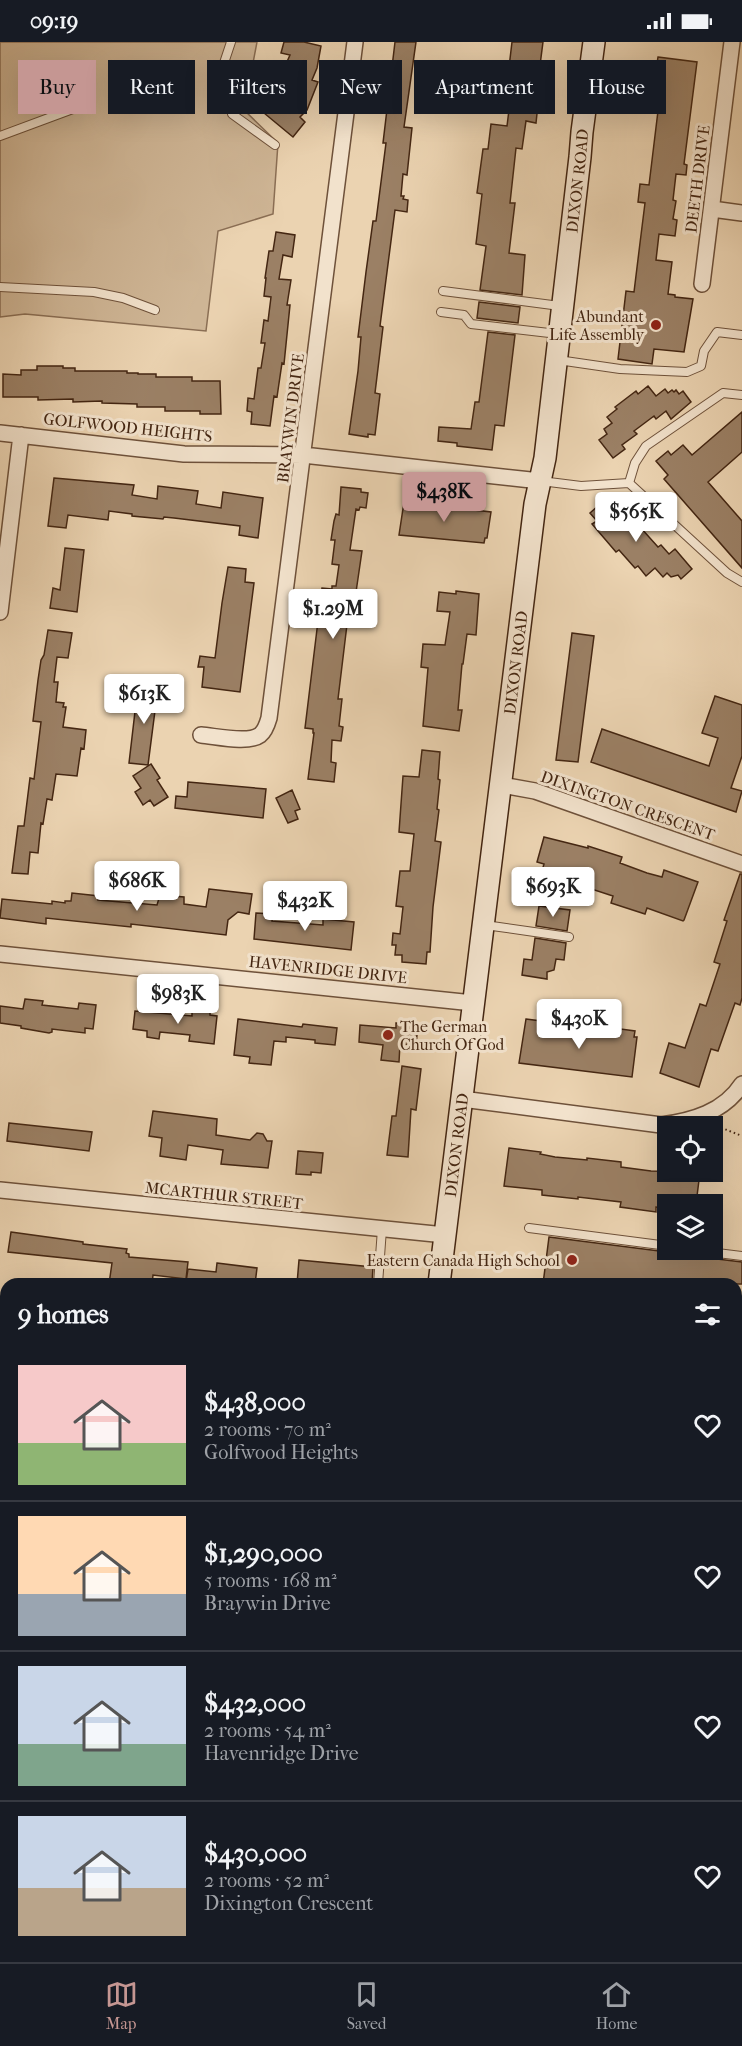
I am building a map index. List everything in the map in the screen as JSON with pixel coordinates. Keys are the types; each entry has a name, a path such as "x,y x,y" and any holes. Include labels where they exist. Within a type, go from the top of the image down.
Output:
{"main road":[{"name":"DIXON ROAD","path":"440,1278 483,925 540,481 545,458 594,42"}],"street":[{"name":"BRAYWIN DRIVE","path":"201,735 245,740 255,738 261,735 266,728 269,718 355,42"},
{"name":"DEETH DRIVE","path":"702,284 732,42"},
{"path":"712,209 742,213"},
{"name":"GOLFWOOD HEIGHTS","path":"0,433 184,454 303,455 540,481"},
{"path":"0,612 21,435"},
{"name":"DIXINGTON CRESCENT","path":"501,785 535,791 742,864"},
{"name":"HAVENRIDGE DRIVE","path":"0,954 473,1003"},
{"path":"702,1116 723,1104 742,1084"},
{"path":"462,1099 657,1124"},
{"name":"MCARTHUR STREET","path":"0,1190 445,1235"}],"lane":[{"path":"231,42 224,63 232,114 275,145"},
{"path":"0,136 59,114"},
{"path":"0,287 94,292 123,298 155,310"},
{"path":"443,291 563,307"},
{"path":"441,312 464,315 471,324 560,334"},
{"path":"556,360 620,369 687,372 701,366 704,351 717,333 742,335"},
{"path":"629,483 635,463 646,446 723,393 742,395"},
{"path":"540,481 581,486 629,483 727,573 742,582"},
{"path":"483,925 569,937"},
{"path":"529,1228 657,1245"},
{"path":"378,1278 382,1229"},
{"path":"723,1254 742,1256"}],"path":[{"path":"723,1128 742,1136"}],"shaded area":[{"path":"0,42 257,42 254,60 207,60 207,114 248,114 278,143 273,214 218,231 206,331 25,314 0,317"}],"building":[{"path":"284,42 304,42 321,46 312,80 318,82 307,110 307,60 288,60 290,55 281,53"},
{"path":"395,42 416,42 404,127 412,128 407,175 403,174 401,196 408,200 407,212 395,210 380,326 383,327 375,393 380,394 375,435 368,434 368,437 349,434 358,371 361,337 358,337 366,272 373,221 376,221 386,143 383,143 386,114 402,114 402,60 393,60"},
{"path":"512,42 543,42 541,60 510,60"},
{"path":"658,57 697,62 684,164 687,165 686,175 676,174 673,200 676,201 673,219 677,220 675,236 659,234 656,260 672,262 668,294 693,299 684,352 654,349 652,364 618,359 626,291 634,292 645,203 638,202 640,184 649,185 658,114 666,114 666,60 658,60"},
{"path":"265,114 303,114 300,117 305,122 293,137"},
{"path":"508,114 537,114 536,123 526,121 522,149 516,148 510,203 515,203 509,253 525,255 522,295 480,290 486,246 476,244 482,194 477,193 483,149 488,149 491,124 507,126"},
{"path":"276,232 295,235 292,257 283,255 279,279 291,280 287,305 290,305 284,364 282,363 277,397 274,396 270,426 251,424 252,412 247,411 248,398 254,399 258,368 261,368 265,343 261,343 264,320 268,321 271,297 264,296 265,278 269,251 273,251"},
{"path":"479,302 520,307 518,323 477,318"},
{"path":"488,332 515,335 504,426 495,425 492,450 457,446 457,443 438,441 439,427 471,429 475,402 479,402"},
{"path":"37,366 63,366 63,368 75,368 75,371 127,371 127,373 156,374 156,377 192,377 192,381 220,381 221,414 200,414 200,411 165,411 165,407 137,407 137,404 102,403 102,401 73,402 73,399 38,400 38,397 3,397 3,374 21,375 21,370 37,370"},
{"path":"648,386 656,396 665,389 668,393 676,390 679,394 683,391 691,402 671,419 666,411 656,419 654,416 634,431 637,434 622,445 625,449 613,458 599,440 607,434 604,429 612,423 607,417 617,409 615,407 636,391 638,394"},
{"path":"742,412 742,452 708,482 742,521 742,568 664,479 668,475 656,461 668,451 671,455 683,445 692,455"},
{"path":"54,478 134,485 132,495 157,499 158,486 198,491 196,504 221,508 223,492 263,498 258,538 239,535 240,526 164,517 163,519 132,516 132,514 109,511 108,520 68,515 66,528 48,526"},
{"path":"341,487 361,489 361,492 368,493 366,508 356,509 350,550 362,551 356,592 352,592 349,608 338,699 342,699 339,726 343,727 341,741 332,740 331,762 336,763 334,782 308,779 314,733 313,729 305,728 322,588 332,589 332,586 336,586 339,565 332,564 335,540 331,540 336,514 339,515"},
{"path":"607,498 639,530 641,528 658,547 661,545 669,554 675,549 692,569 681,579 678,575 671,577 667,573 663,577 655,568 646,576 638,566 635,568 619,550 616,552 592,524 597,521 590,513"},
{"path":"404,502 491,512 487,538 484,543 399,535"},
{"path":"65,548 84,550 77,612 50,608 53,588 60,590"},
{"path":"228,567 246,569 245,582 254,583 240,692 202,687 204,667 198,667 200,656 215,658"},
{"path":"456,591 479,594 476,635 467,634 462,664 458,710 462,710 459,731 423,726 428,668 421,667 423,644 445,645 450,612 437,611 439,592 456,594"},
{"path":"48,630 72,633 68,658 57,657 54,682 58,682 56,702 64,703 63,707 66,707 63,727 86,730 84,749 81,748 77,776 56,774 52,800 47,799 43,824 41,823 38,853 30,852 28,874 12,873 18,826 24,826 30,778 34,779 41,722 33,721 41,660"},
{"path":"572,633 594,636 578,762 556,760"},
{"path":"138,686 160,690 159,702 156,703 148,765 129,763"},
{"path":"715,696 742,705 742,756 731,788 742,791 736,812 591,762 602,729 709,766 718,738 702,733"},
{"path":"422,750 440,752 437,809 439,810 435,841 441,842 430,952 427,952 426,964 402,962 402,955 395,955 396,945 392,945 393,933 400,934 403,907 396,906 400,871 410,871 414,834 399,832 403,776 419,777"},
{"path":"151,764 160,778 157,780 168,797 154,806 150,800 143,805 135,792 141,788 133,776"},
{"path":"188,782 266,789 263,818 175,808 176,796 187,797"},
{"path":"292,790 300,809 295,811 298,819 288,823 276,798"},
{"path":"544,837 588,848 588,846 622,857 620,863 647,873 662,877 664,870 698,882 684,920 647,908 645,914 611,903 613,896 576,884 576,881 542,871 544,864 537,862"},
{"path":"740,874 742,874 742,998 740,1005 735,1003 718,1051 711,1049 699,1087 660,1073 669,1043 685,1048 700,1004 706,1006 720,964 714,962 727,921 724,920"},
{"path":"209,889 252,894 249,914 238,912 228,920 226,935 131,924 131,927 46,918 46,924 0,918 2,899 52,904 52,901 65,903 65,901 71,901 72,893 99,896 98,900 157,905 160,895 184,897 184,904 206,907"},
{"path":"539,906 570,910 567,931 536,926"},
{"path":"256,913 273,914 272,921 323,925 323,919 354,922 351,950 254,939"},
{"path":"535,938 566,943 564,960 556,959 554,970 547,972 547,979 522,975 524,959 532,960"},
{"path":"25,999 43,1001 42,1005 78,1009 79,1003 96,1005 93,1029 85,1028 85,1033 52,1029 49,1033 0,1023 0,1006 23,1009"},
{"path":"192,1009 210,1011 210,1015 217,1016 214,1044 189,1041 190,1035 160,1032 159,1039 147,1037 147,1031 133,1029 135,1011 192,1016"},
{"path":"238,1019 302,1027 303,1024 337,1028 335,1045 286,1037 286,1042 274,1041 271,1065 249,1063 250,1057 234,1055"},
{"path":"526,1019 541,1021 540,1027 620,1035 621,1029 635,1031 634,1037 637,1037 632,1077 519,1063"},
{"name":"The German Church Of God","path":"396,1023 418,1025 416,1045 400,1044 399,1062 381,1060 383,1045 359,1042 360,1025 396,1028"},
{"path":"402,1066 421,1069 416,1110 411,1109 408,1157 387,1155 392,1116 396,1116"},
{"path":"153,1111 217,1119 216,1135 250,1140 257,1133 263,1134 267,1141 272,1141 268,1168 221,1164 223,1150 188,1145 186,1160 160,1156 162,1138 149,1136"},
{"path":"9,1123 92,1132 89,1151 7,1141"},
{"path":"509,1148 541,1152 540,1154 555,1157 621,1162 621,1167 657,1171 657,1182 699,1182 697,1194 657,1194 656,1212 620,1207 621,1202 542,1195 542,1190 504,1186"},
{"path":"298,1151 323,1153 321,1173 296,1174"},
{"path":"11,1232 127,1249 126,1253 129,1257 188,1262 186,1278 153,1275 153,1278 110,1278 112,1263 8,1252"},
{"path":"549,1237 657,1251 657,1260 723,1260 742,1262 742,1278 544,1278"},
{"path":"299,1260 373,1267 372,1278 298,1278"},
{"path":"217,1263 257,1268 256,1278 187,1278 188,1269 216,1272"}],"place":[{"name":"Abundant Life Assembly","path":"656,325"},
{"name":"The German Church Of God","path":"388,1035"},
{"name":"Eastern Canada High School","path":"572,1260"}]}
